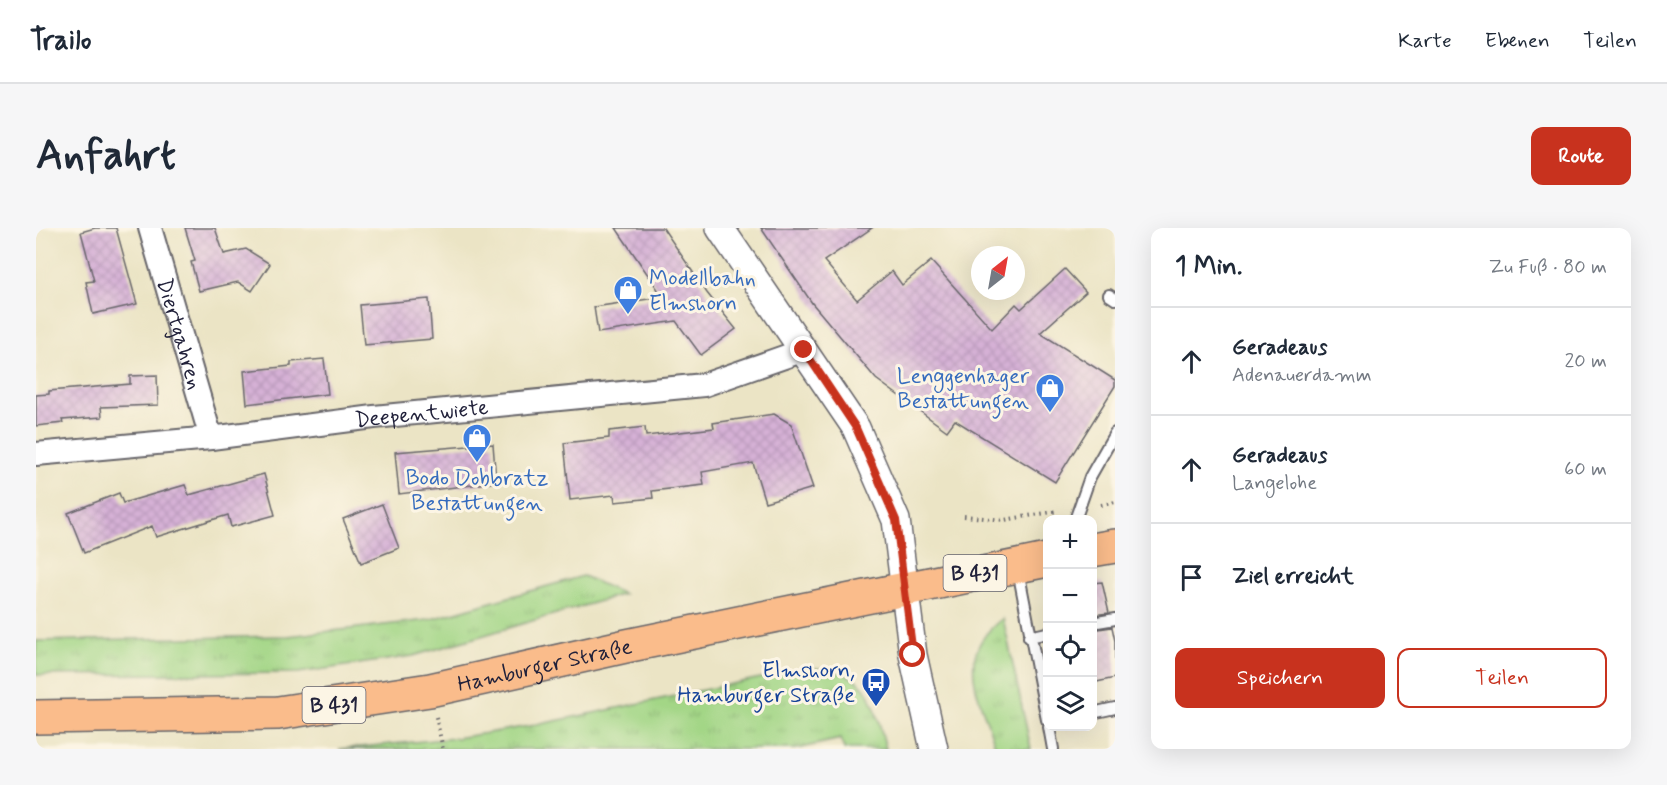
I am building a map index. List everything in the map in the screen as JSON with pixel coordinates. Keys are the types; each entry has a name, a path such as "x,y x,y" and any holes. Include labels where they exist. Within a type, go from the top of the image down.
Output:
{"main road":[{"path":"1097,549 1115,546"},
{"name":"Hamburger Straße","path":"36,717 278,713 430,690 660,639 1032,563"}],"street":[{"name":"Diertgahren","path":"150,228 211,438"},
{"path":"720,228 856,428 896,520 903,590 913,655 934,749"},
{"name":"Deepentwiete","path":"36,454 211,438 374,417 704,385 804,350"}],"lane":[{"path":"1076,514 1090,477 1115,433"},
{"path":"1032,563 1029,637 1043,702"},
{"path":"1097,622 1115,619"},
{"path":"1029,637 1043,634"},
{"path":"1097,712 1115,708"},
{"path":"1050,731 1053,749"}],"path":[{"path":"964,516 1004,520 1076,514 1115,502"}],"green space":[{"path":"583,576 624,594 413,656 298,673 36,675 36,641 288,636 428,620"},
{"path":"1003,618 1031,749 996,749 974,679 974,664 978,648 987,633"},
{"path":"808,668 845,674 865,689 877,714 886,749 844,749 841,739 796,749 339,749 456,738 536,725"}],"building":[{"path":"95,228 116,228 137,304 93,314 86,282 94,281 81,232"},
{"path":"185,228 215,228 224,254 246,249 270,264 252,291 238,282 199,291 191,262 195,261"},
{"path":"616,228 663,228 707,293 736,329 701,355 676,321 598,333 594,307 663,297"},
{"path":"761,228 872,228 824,261 857,300 892,271 902,285 931,261 992,329 1016,304 1021,309 1065,269 1086,292 1040,333 1115,380 1115,386 1055,482 955,420 947,431 876,379 812,303"},
{"path":"429,299 432,339 364,345 360,305"},
{"path":"324,359 328,394 247,404 244,371 291,366 291,362"},
{"path":"157,375 158,405 101,407 102,417 62,420 63,423 36,426 36,395 49,394 49,391 130,384 130,376"},
{"path":"774,414 791,424 813,488 765,502 753,463 702,472 704,485 652,491 653,498 615,502 614,495 570,500 564,443 609,438 609,431 645,427 646,436 714,428 713,423"},
{"path":"493,444 496,482 399,494 395,452"},
{"path":"264,474 275,515 231,527 228,515 156,537 152,526 84,553 68,513 119,493 123,503 185,485 189,495"},
{"path":"382,504 399,548 361,563 343,519"},
{"path":"1097,582 1102,582 1109,613 1097,614"},
{"path":"1112,627 1115,641 1115,678 1097,682 1097,677 1097,629"}],"place":[{"name":"Modellbahn Elmshorn","path":"628,316"},
{"name":"Lenggenhager Bestattungen","path":"1050,414"},
{"name":"Bodo Dobbratz Bestattungen","path":"477,464"},
{"name":"Elmshorn, Hamburger Straße","path":"876,708"}],"route":[{"path":"804,350 856,428 896,520 903,590 913,655"}]}
